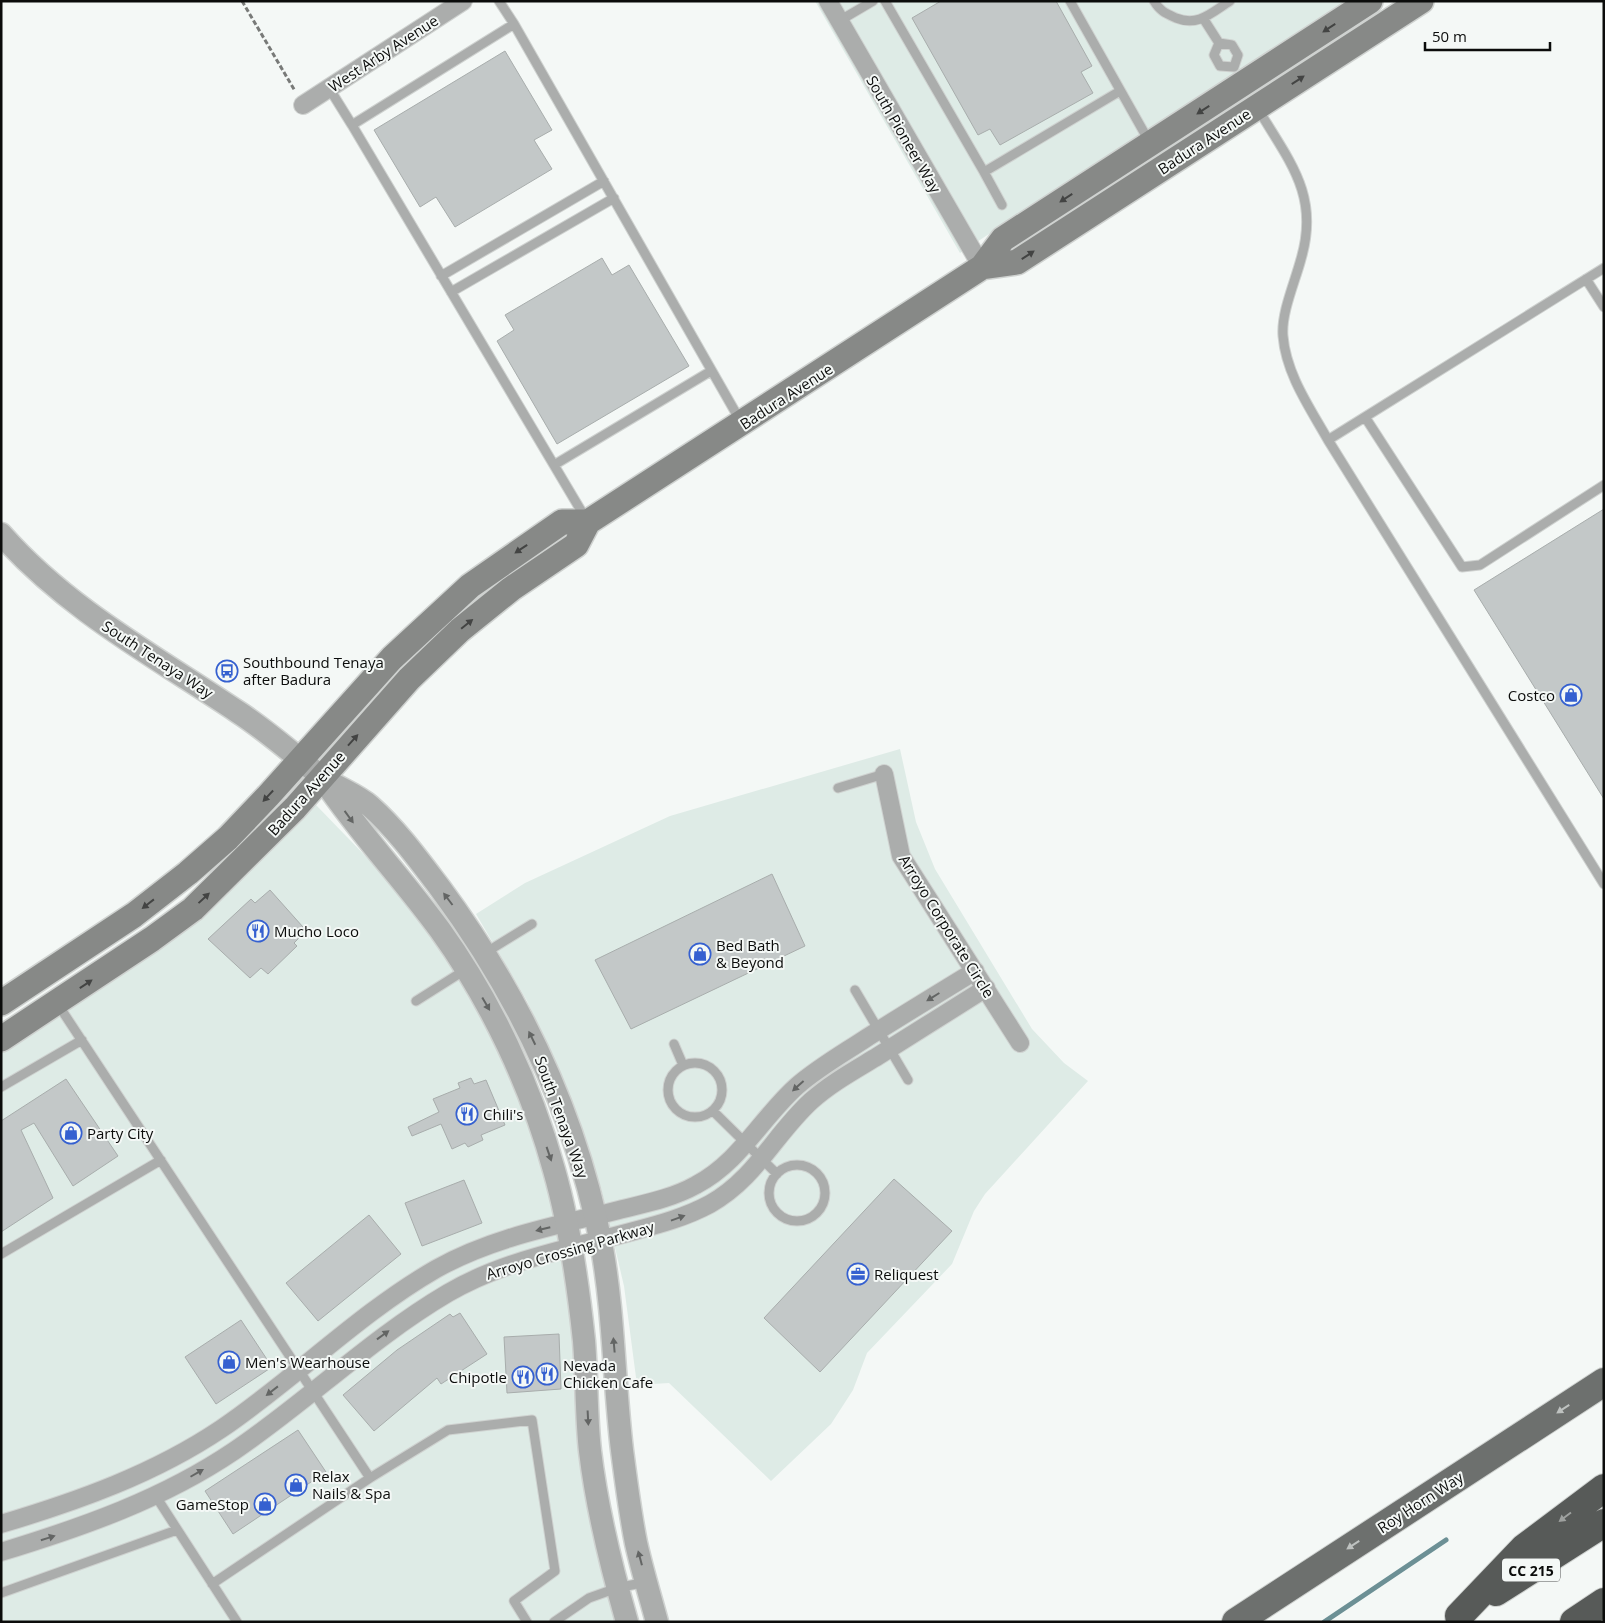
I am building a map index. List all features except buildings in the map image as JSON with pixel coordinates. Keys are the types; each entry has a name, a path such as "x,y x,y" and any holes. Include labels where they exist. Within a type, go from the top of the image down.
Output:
{"highway":[{"path":"1455,1619 1524,1548 1604,1488"},
{"name":"CC 215","path":"1455,1619 1604,1523"},
{"path":"1574,1622 1604,1602"}],"main road":[{"name":"Badura Avenue","path":"1,1039 57,1003 193,909 243,862 295,808 410,679 460,630 511,589 576,545 588,522 982,267 1003,239 1151,144 1239,75 1370,1"},
{"name":"Badura Avenue","path":"982,267 1017,262 1421,1"},
{"path":"1239,75 1257,107"},
{"name":"Badura Avenue","path":"1,1003 134,915 188,873 228,838 392,658 470,586 562,522 588,522"},
{"name":"Roy Horn Way","path":"1236,1622 1604,1382"}],"street":[{"name":"West Arby Avenue","path":"303,105 463,1"},
{"name":"South Pioneer Way","path":"828,1 982,267"},
{"name":"South Tenaya Way","path":"1,534 46,578 83,609 133,645 242,714 321,777 367,804 407,844 462,918 510,994 550,1075 582,1161 600,1240 614,1340 622,1447 636,1543 657,1622"},
{"name":"Arroyo Corporate Circle","path":"884,774 901,856 1020,1043"},
{"name":"South Tenaya Way","path":"321,777 351,821 441,931 487,1006 525,1086 554,1169 572,1248 584,1343 590,1451 606,1550 627,1622"},
{"name":"Arroyo Crossing Parkway","path":"1,1524 103,1491 162,1463 219,1430 373,1310 436,1269 471,1252 507,1238 684,1192 714,1175 746,1144 795,1087 830,1061 974,971"},
{"name":"Arroyo Crossing Parkway","path":"1,1552 113,1515 155,1496 233,1452 388,1331 449,1292 515,1263 692,1213 727,1193 762,1160 810,1102 841,1078 986,988"}],"lane":[{"path":"499,1 614,198 742,424"},
{"path":"839,21 873,1"},
{"path":"885,1 1002,205"},
{"path":"1070,1 1151,144"},
{"path":"1154,1 1161,12 1188,23 1203,18 1230,1"},
{"path":"1203,18 1219,43 1232,45 1238,55 1239,75 1220,66 1214,55 1219,43"},
{"path":"352,125 514,24"},
{"path":"329,88 588,522"},
{"path":"984,172 1120,91"},
{"path":"1257,107 1301,180 1309,220 1302,257 1290,294 1282,335 1289,367 1328,440 1604,884"},
{"path":"441,276 604,181"},
{"path":"451,292 614,198"},
{"path":"1328,440 1604,268"},
{"path":"1586,279 1604,307"},
{"path":"554,465 711,371"},
{"path":"1365,416 1462,567 1480,565 1604,485"},
{"path":"838,788 884,774"},
{"path":"485,954 532,924"},
{"path":"416,1001 465,970"},
{"path":"855,990 908,1080"},
{"path":"57,1003 370,1478"},
{"path":"1,1087 82,1040"},
{"path":"674,1044 683,1065"},
{"path":"700,1063 716,1072 720,1079 722,1096 713,1111 705,1116 686,1116 672,1105 667,1087 670,1078 683,1065 700,1063"},
{"path":"713,1111 777,1174"},
{"path":"1,1254 161,1160"},
{"path":"798,1165 814,1171 824,1185 824,1202 820,1210 805,1221 786,1220 778,1214 769,1197 769,1187 777,1174 789,1166 798,1165"},
{"path":"212,1584 370,1478 448,1430 532,1420 555,1571 514,1601 527,1622"},
{"path":"155,1496 237,1622"},
{"path":"1,1593 177,1530"},
{"path":"554,1622 590,1598 617,1588 646,1582"}],"path":[{"path":"242,1 303,105"}],"shaded area":[{"path":"815,1 1134,2 1345,1 960,253"},
{"path":"900,749 916,822 935,869 1032,1029 1064,1063 1088,1081 985,1194 974,1211 952,1264 867,1353 853,1390 831,1424 771,1481 669,1383 637,1385 624,1286 601,1188 569,1093 527,1001 476,914 525,883 670,816"},
{"path":"316,805 378,869 432,937 478,1011 516,1089 545,1172 564,1257 574,1343 580,1452 597,1552 616,1622 1,1622 1,1052 89,995 303,810"}],"waterway":[{"path":"1324,1622 1446,1540"}],"place":[{"name":"Southbound Tenaya after Badura","path":"227,671"},
{"name":"Costco","path":"1571,695"},
{"name":"Mucho Loco","path":"258,931"},
{"name":"Bed Bath & Beyond","path":"700,954"},
{"name":"Chili's","path":"467,1114"},
{"name":"Party City","path":"71,1133"},
{"name":"Reliquest","path":"858,1274"},
{"name":"Men's Wearhouse","path":"229,1362"},
{"name":"Nevada Chicken Cafe","path":"547,1374"},
{"name":"Chipotle","path":"523,1377"},
{"name":"Relax Nails & Spa","path":"296,1485"},
{"name":"GameStop","path":"265,1504"}]}
